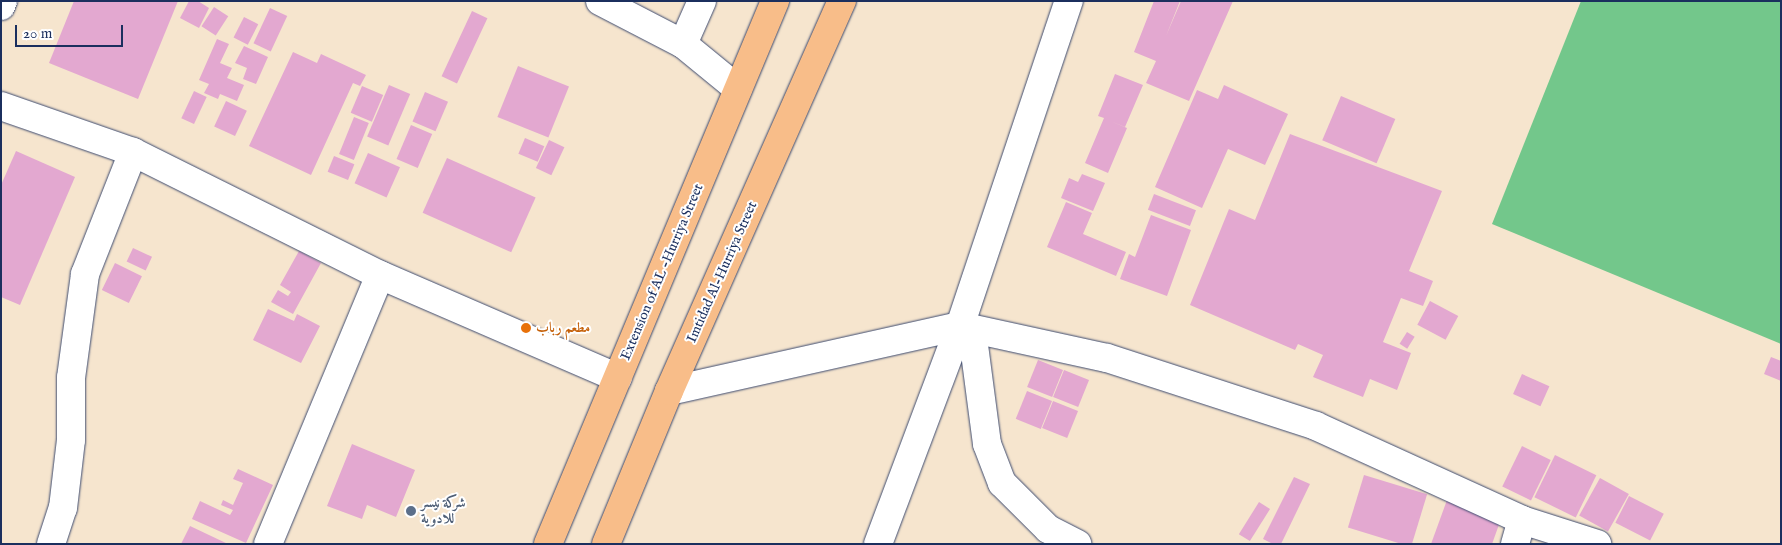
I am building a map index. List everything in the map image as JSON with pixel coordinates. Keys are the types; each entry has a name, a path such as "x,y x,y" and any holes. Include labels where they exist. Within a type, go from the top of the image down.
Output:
{"main road":[{"name":"Extension of AL -Hurriya Street","path":"548,544 775,1"},
{"name":"Imtidad Al-Hurriya Street","path":"606,544 669,391 842,1"}],"street":[{"path":"1,6 3,1"},
{"path":"600,1 683,44 738,89"},
{"path":"683,44 702,1"},
{"path":"878,544 966,328 1069,1"},
{"path":"1,106 133,152 380,275 618,378"},
{"path":"51,544 63,508 71,440 71,378 85,274 133,152"},
{"path":"268,544 380,275"},
{"path":"966,328 987,444 1002,483 1048,529 1077,544"},
{"path":"669,391 966,328 1107,358 1316,426 1518,532 1596,544"}],"green space":[{"path":"1581,1 1781,1 1781,344 1492,224"}],"building":[{"path":"74,1 178,1 138,99 49,63"},
{"path":"189,1 198,1 209,8 199,28 180,18"},
{"path":"1154,1 1180,1 1166,36 1181,1 1233,1 1189,101 1146,83 1156,61 1134,52"},
{"path":"214,7 228,16 216,36 201,26"},
{"path":"270,8 287,16 271,51 254,43"},
{"path":"472,11 487,18 457,83 442,76"},
{"path":"244,17 258,24 248,45 234,37"},
{"path":"217,39 229,44 220,63 232,68 227,78 244,85 237,101 220,94 218,99 204,93 209,84 199,80"},
{"path":"244,46 268,57 256,84 243,79 247,68 235,63"},
{"path":"293,52 317,63 321,54 366,75 360,86 353,83 311,175 249,146"},
{"path":"518,66 569,87 548,138 497,117"},
{"path":"1115,74 1143,85 1125,127 1110,121 1127,128 1108,173 1085,163 1104,118 1098,116"},
{"path":"389,85 410,94 388,146 367,137"},
{"path":"1224,85 1288,114 1265,165 1228,149 1202,208 1155,187 1197,90 1218,99"},
{"path":"362,86 383,95 372,122 351,113"},
{"path":"194,91 207,97 194,124 181,118"},
{"path":"425,92 448,102 436,131 412,121"},
{"path":"1341,96 1395,119 1377,163 1322,140"},
{"path":"226,101 247,111 235,136 214,126"},
{"path":"354,117 369,123 354,160 339,154"},
{"path":"411,125 432,134 418,168 397,159"},
{"path":"1290,134 1442,191 1409,271 1433,281 1423,306 1401,298 1383,342 1411,353 1397,390 1370,379 1363,397 1313,377 1323,355 1298,344 1295,350 1190,305 1229,209 1255,220"},
{"path":"525,138 544,146 538,162 518,154"},
{"path":"549,140 564,147 551,175 536,168"},
{"path":"16,151 75,177 20,305 1,297 1,185"},
{"path":"368,153 400,167 387,197 355,183"},
{"path":"334,156 354,164 348,180 328,172"},
{"path":"447,158 536,197 511,252 423,213"},
{"path":"1082,174 1105,183 1093,211 1061,198 1069,178 1078,182"},
{"path":"1154,194 1196,210 1190,226 1148,210"},
{"path":"1066,202 1092,213 1083,234 1126,252 1116,276 1047,247"},
{"path":"1151,215 1191,230 1167,296 1120,279 1129,254 1135,257"},
{"path":"133,248 152,257 146,270 127,262"},
{"path":"299,251 321,263 293,314 271,302 278,290 288,296 291,292 280,285"},
{"path":"115,263 142,276 129,303 102,290"},
{"path":"1430,301 1458,316 1446,340 1417,325"},
{"path":"268,309 294,321 297,314 320,326 301,363 253,340"},
{"path":"1407,332 1415,337 1407,349 1400,344"},
{"path":"1771,357 1781,361 1781,381 1764,374"},
{"path":"1038,360 1063,370 1052,397 1027,387"},
{"path":"1064,370 1089,380 1078,407 1053,397"},
{"path":"1522,374 1549,386 1540,406 1513,394"},
{"path":"1027,391 1052,401 1041,429 1016,419"},
{"path":"1053,401 1078,411 1067,438 1042,428"},
{"path":"352,444 415,470 396,517 367,505 362,519 327,506"},
{"path":"1522,446 1551,460 1531,500 1502,486"},
{"path":"1555,455 1596,475 1576,517 1534,497"},
{"path":"238,469 273,485 246,543 192,519 200,501 230,515 233,510 221,505 223,500 233,505 243,483 233,479"},
{"path":"1364,475 1427,494 1412,544 1402,544 1348,528"},
{"path":"1294,477 1310,484 1281,544 1273,544 1263,539"},
{"path":"1600,478 1629,494 1608,532 1579,516"},
{"path":"1629,496 1664,514 1650,540 1615,523"},
{"path":"1447,500 1501,519 1492,544 1431,544"},
{"path":"1259,502 1270,509 1250,541 1239,534"},
{"path":"190,526 228,544 181,544"}],"place":[{"name":"مطعم رباب","path":"526,328"},
{"name":"شركة نيسر للادوية","path":"411,511"}]}
